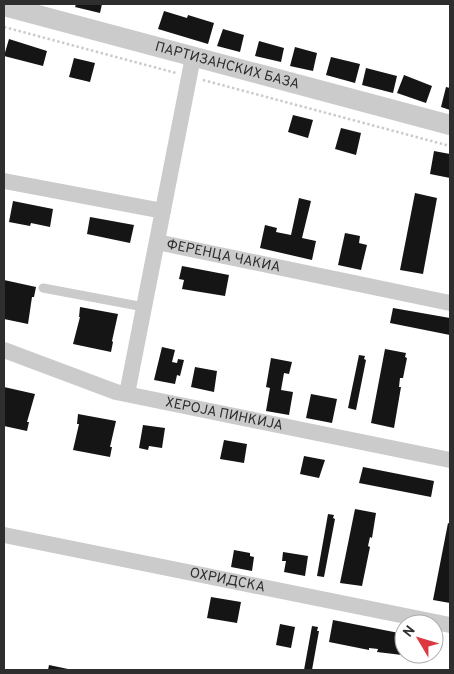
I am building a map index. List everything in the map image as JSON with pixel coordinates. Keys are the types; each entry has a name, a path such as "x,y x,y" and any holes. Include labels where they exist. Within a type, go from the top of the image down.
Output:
{"street":[{"name":"ПАРТИЗАНСКИХ БАЗА","path":"4,6 450,125"},
{"name":"ФЕРЕНЦА ЧАКИА","path":"193,57 157,242 450,303"},
{"path":"4,181 163,211"},
{"path":"127,394 157,242"},
{"name":"ХЕРОЈА ПИНКИЈА","path":"4,350 116,392 450,460"},
{"name":"ОХРИДСКА","path":"4,535 450,625"}],"lane":[{"path":"43,288 144,307"}],"path":[{"path":"4,28 450,146"}],"building":[{"path":"76,4 102,4 100,13 75,7"},
{"path":"164,11 187,18 188,15 214,23 208,44 158,29"},
{"path":"223,29 244,35 240,52 217,46"},
{"path":"9,39 47,51 43,66 4,56"},
{"path":"259,41 284,48 281,62 255,56"},
{"path":"295,47 317,53 313,71 290,66"},
{"path":"331,57 360,64 355,83 326,75"},
{"path":"74,58 95,63 90,82 69,77"},
{"path":"366,68 397,76 393,93 362,85"},
{"path":"404,75 432,86 426,103 397,93"},
{"path":"446,87 450,88 450,110 441,107"},
{"path":"293,115 313,120 308,138 288,132"},
{"path":"341,128 361,133 356,155 335,149"},
{"path":"434,151 450,154 450,178 430,174"},
{"path":"415,193 437,198 423,274 400,270"},
{"path":"299,198 311,201 302,238 316,241 312,260 260,248 265,225 277,228 276,232 291,235"},
{"path":"13,201 53,209 50,227 31,223 30,226 9,222"},
{"path":"90,217 134,225 130,243 87,234"},
{"path":"345,233 360,236 359,243 367,245 361,270 338,265"},
{"path":"182,266 229,275 225,296 182,289 184,280 179,279"},
{"path":"4,280 36,287 34,297 32,297 28,324 4,319"},
{"path":"80,307 118,314 111,352 73,344 80,317"},
{"path":"393,308 450,318 450,335 390,323"},
{"path":"162,347 175,350 172,362 177,363 178,359 184,360 180,376 177,375 175,384 154,380"},
{"path":"385,349 406,353 405,357 407,358 403,378 400,378 399,387 401,387 394,428 371,423"},
{"path":"359,355 365,356 364,359 366,360 356,410 348,408"},
{"path":"271,358 292,362 289,374 284,373 281,390 293,392 289,415 266,411 270,388 266,387"},
{"path":"195,367 217,371 214,392 191,387"},
{"path":"4,387 35,394 27,422 29,422 27,431 4,426"},
{"path":"311,394 337,399 332,423 306,418"},
{"path":"78,414 116,421 110,447 112,447 110,457 73,450 79,424 77,424"},
{"path":"143,425 165,428 162,448 149,446 148,450 139,448"},
{"path":"224,440 247,444 244,463 220,459"},
{"path":"304,456 325,460 319,478 300,474"},
{"path":"363,467 434,481 431,497 359,483"},
{"path":"355,509 376,513 372,538 370,537 368,546 370,547 362,586 340,583"},
{"path":"328,514 334,515 333,518 335,519 324,577 317,576"},
{"path":"448,523 450,524 450,603 433,600"},
{"path":"234,550 250,553 250,556 254,557 252,571 231,567"},
{"path":"283,552 308,556 305,576 284,572 286,561 282,561"},
{"path":"211,597 241,602 237,623 207,618"},
{"path":"333,620 394,632 394,654 377,652 378,649 369,648 369,650 329,642"},
{"path":"280,624 295,627 291,648 276,645"},
{"path":"312,626 318,627 317,631 319,631 312,670 304,670"},
{"path":"49,665 68,669 68,670 48,670"}]}
